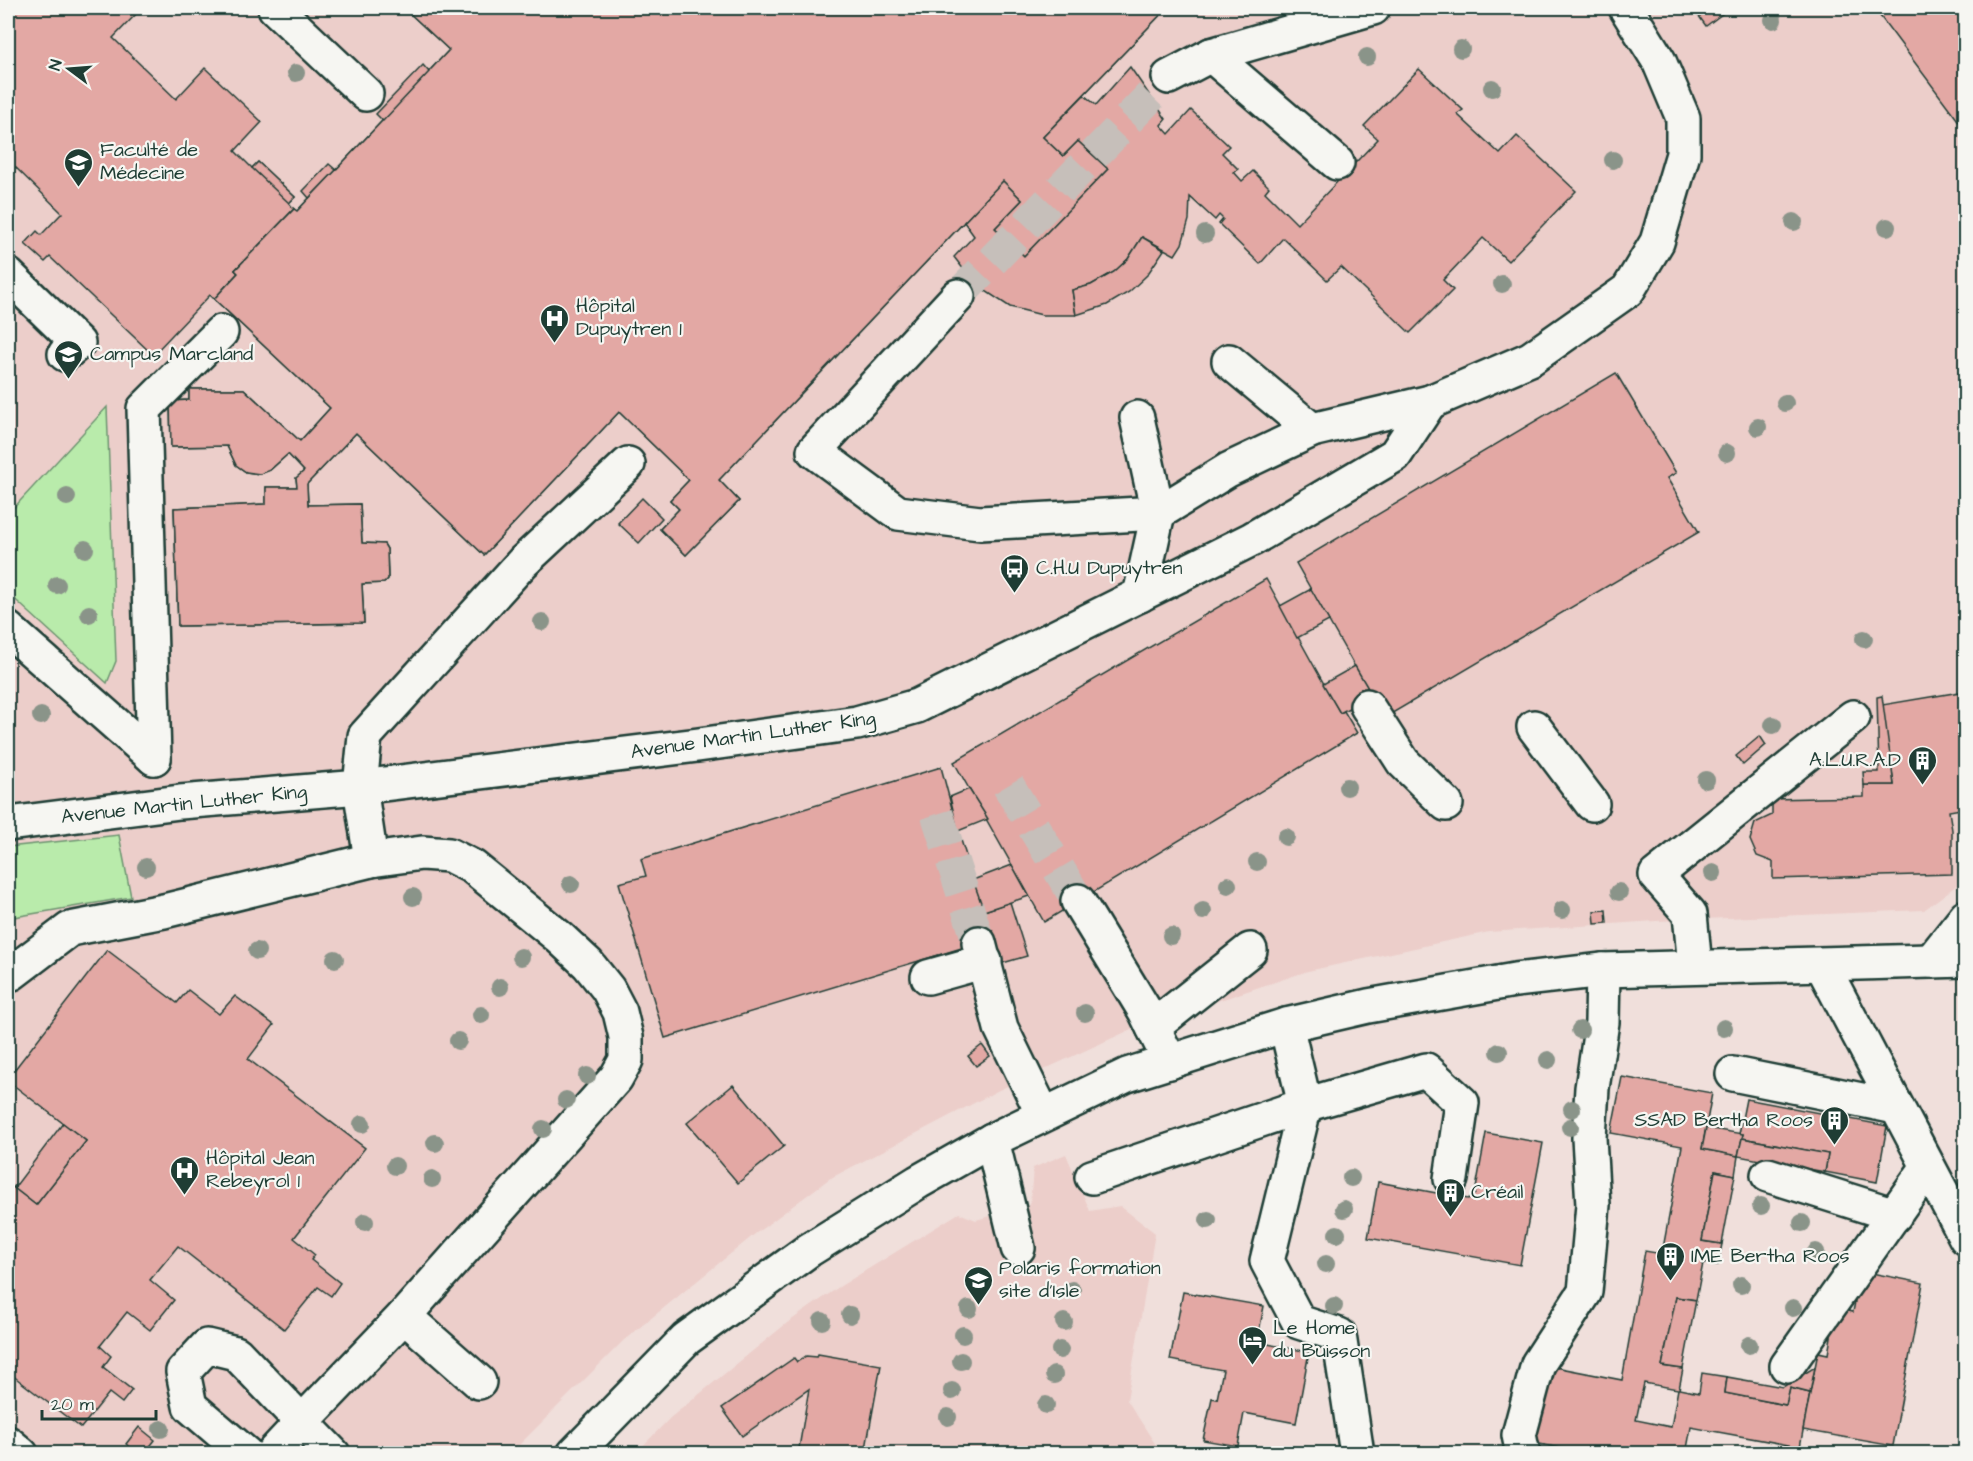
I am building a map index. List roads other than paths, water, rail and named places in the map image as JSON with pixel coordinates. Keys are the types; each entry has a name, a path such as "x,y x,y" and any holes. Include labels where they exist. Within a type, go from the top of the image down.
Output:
{"street":[{"path":"275,8 366,94"},
{"path":"1169,77 1211,55 1373,8"},
{"path":"958,296 814,451 898,513 980,523 1158,513 1228,470 1312,430 1430,402 1530,359 1628,290 1657,242 1683,154 1683,118 1659,61 1626,8"},
{"path":"1211,55 1336,163"},
{"path":"8,275 78,343 65,354"},
{"path":"8,629 154,758 144,409 221,332"},
{"path":"1229,361 1312,430"},
{"name":"Avenue Martin Luther King","path":"8,824 180,801 360,787 857,723 917,706 1252,539 1395,455 1430,402"},
{"path":"1137,417 1158,513 1140,595"},
{"path":"371,860 360,787 365,736 523,562 628,464"},
{"path":"1367,706 1403,762 1446,804"},
{"path":"1695,967 1690,914 1656,875 1853,717"},
{"path":"1534,727 1592,804"},
{"path":"8,973 12,973 70,928 164,911 371,860 422,853 449,855 473,867 559,937 588,964 613,997 620,1012 626,1037 626,1059 616,1078 404,1316 272,1454"},
{"path":"1078,902 1153,1027 1170,1062"},
{"path":"1931,961 1965,917"},
{"path":"1153,1027 1250,950"},
{"path":"928,977 982,952 1001,1028 1043,1114"},
{"path":"574,1454 686,1339 809,1250 918,1182 992,1140 1127,1075 1286,1025 1368,1006 1515,980 1603,970 1965,960"},
{"path":"1822,965 1965,1238"},
{"path":"1523,1454 1519,1435 1538,1364 1585,1292 1593,1205 1589,1138 1592,1088 1602,1022 1603,970"},
{"path":"1286,1025 1305,1105 1267,1261 1299,1322 1339,1335 1357,1454"},
{"path":"1092,1177 1305,1105 1426,1070 1462,1103 1451,1179"},
{"path":"1733,1074 1896,1107"},
{"path":"992,1140 1018,1248"},
{"path":"1787,1366 1928,1168"},
{"path":"1768,1175 1895,1215"},
{"path":"404,1316 480,1382"},
{"path":"246,1454 189,1406 183,1372 207,1346 236,1353 333,1454"},
{"path":"8,1443 21,1454"}],"tunnel":[{"path":"958,296 1169,77"},
{"path":"1008,785 1078,901"},
{"path":"937,814 979,943"}],"place":[{"name":"Faculté de Médecine","path":"79,188"},
{"name":"Hôpital Dupuytren 1","path":"555,344"},
{"name":"Campus Marcland","path":"69,380"},
{"name":"C.H.U Dupuytren","path":"1015,594"},
{"name":"A.L.U.R.A.D","path":"1922,786"},
{"name":"SSAD Bertha Roos","path":"1834,1146"},
{"name":"Hôpital Jean Rebeyrol 1","path":"185,1196"},
{"name":"Créail","path":"1450,1218"},
{"name":"IME Bertha Roos","path":"1670,1282"},
{"name":"Polaris formation site d'Isle","path":"978,1306"},
{"name":"Le Home du Buisson","path":"1252,1366"}]}
